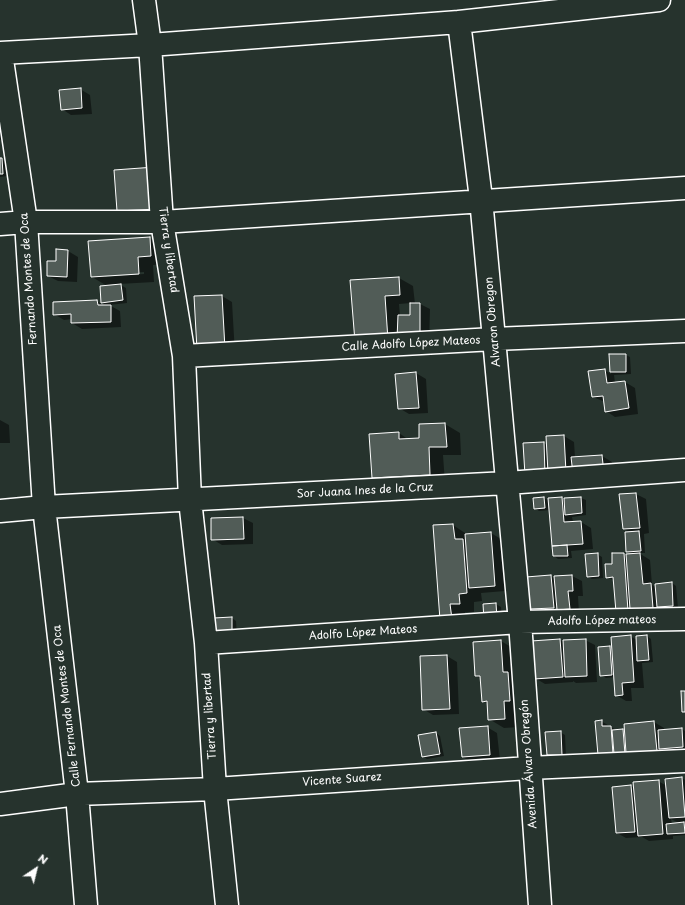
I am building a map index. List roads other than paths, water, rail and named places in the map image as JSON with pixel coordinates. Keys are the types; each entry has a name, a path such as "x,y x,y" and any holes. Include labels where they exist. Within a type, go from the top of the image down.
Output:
{"street":[{"name":"Tierra y libertad","path":"144,0 150,45 162,222 184,356 190,500 206,643 215,789 227,905"},
{"path":"1,53 150,45 459,22 646,1"},
{"name":"Alvaron Obregon","path":"459,22 481,199 520,622"},
{"name":"Fernando Montes de Oca","path":"1,53 26,222 44,507"},
{"path":"0,224 26,222 162,222 481,199 583,195 685,188"},
{"name":"Calle Adolfo López Mateos","path":"184,356 494,339 685,331"},
{"name":"Sor Juana Ines de la Cruz","path":"0,511 44,507 507,483 685,470"},
{"name":"Calle Fernando Montes de Oca","path":"44,507 77,794 86,905"},
{"name":"Adolfo López mateos","path":"520,622 685,619"},
{"name":"Adolfo López Mateos","path":"206,643 520,622"},
{"name":"Avenida Álvaro Obregón","path":"520,622 529,768 540,905"},
{"name":"Vicente Suarez","path":"0,804 77,794 215,789 529,768 685,761"}]}
